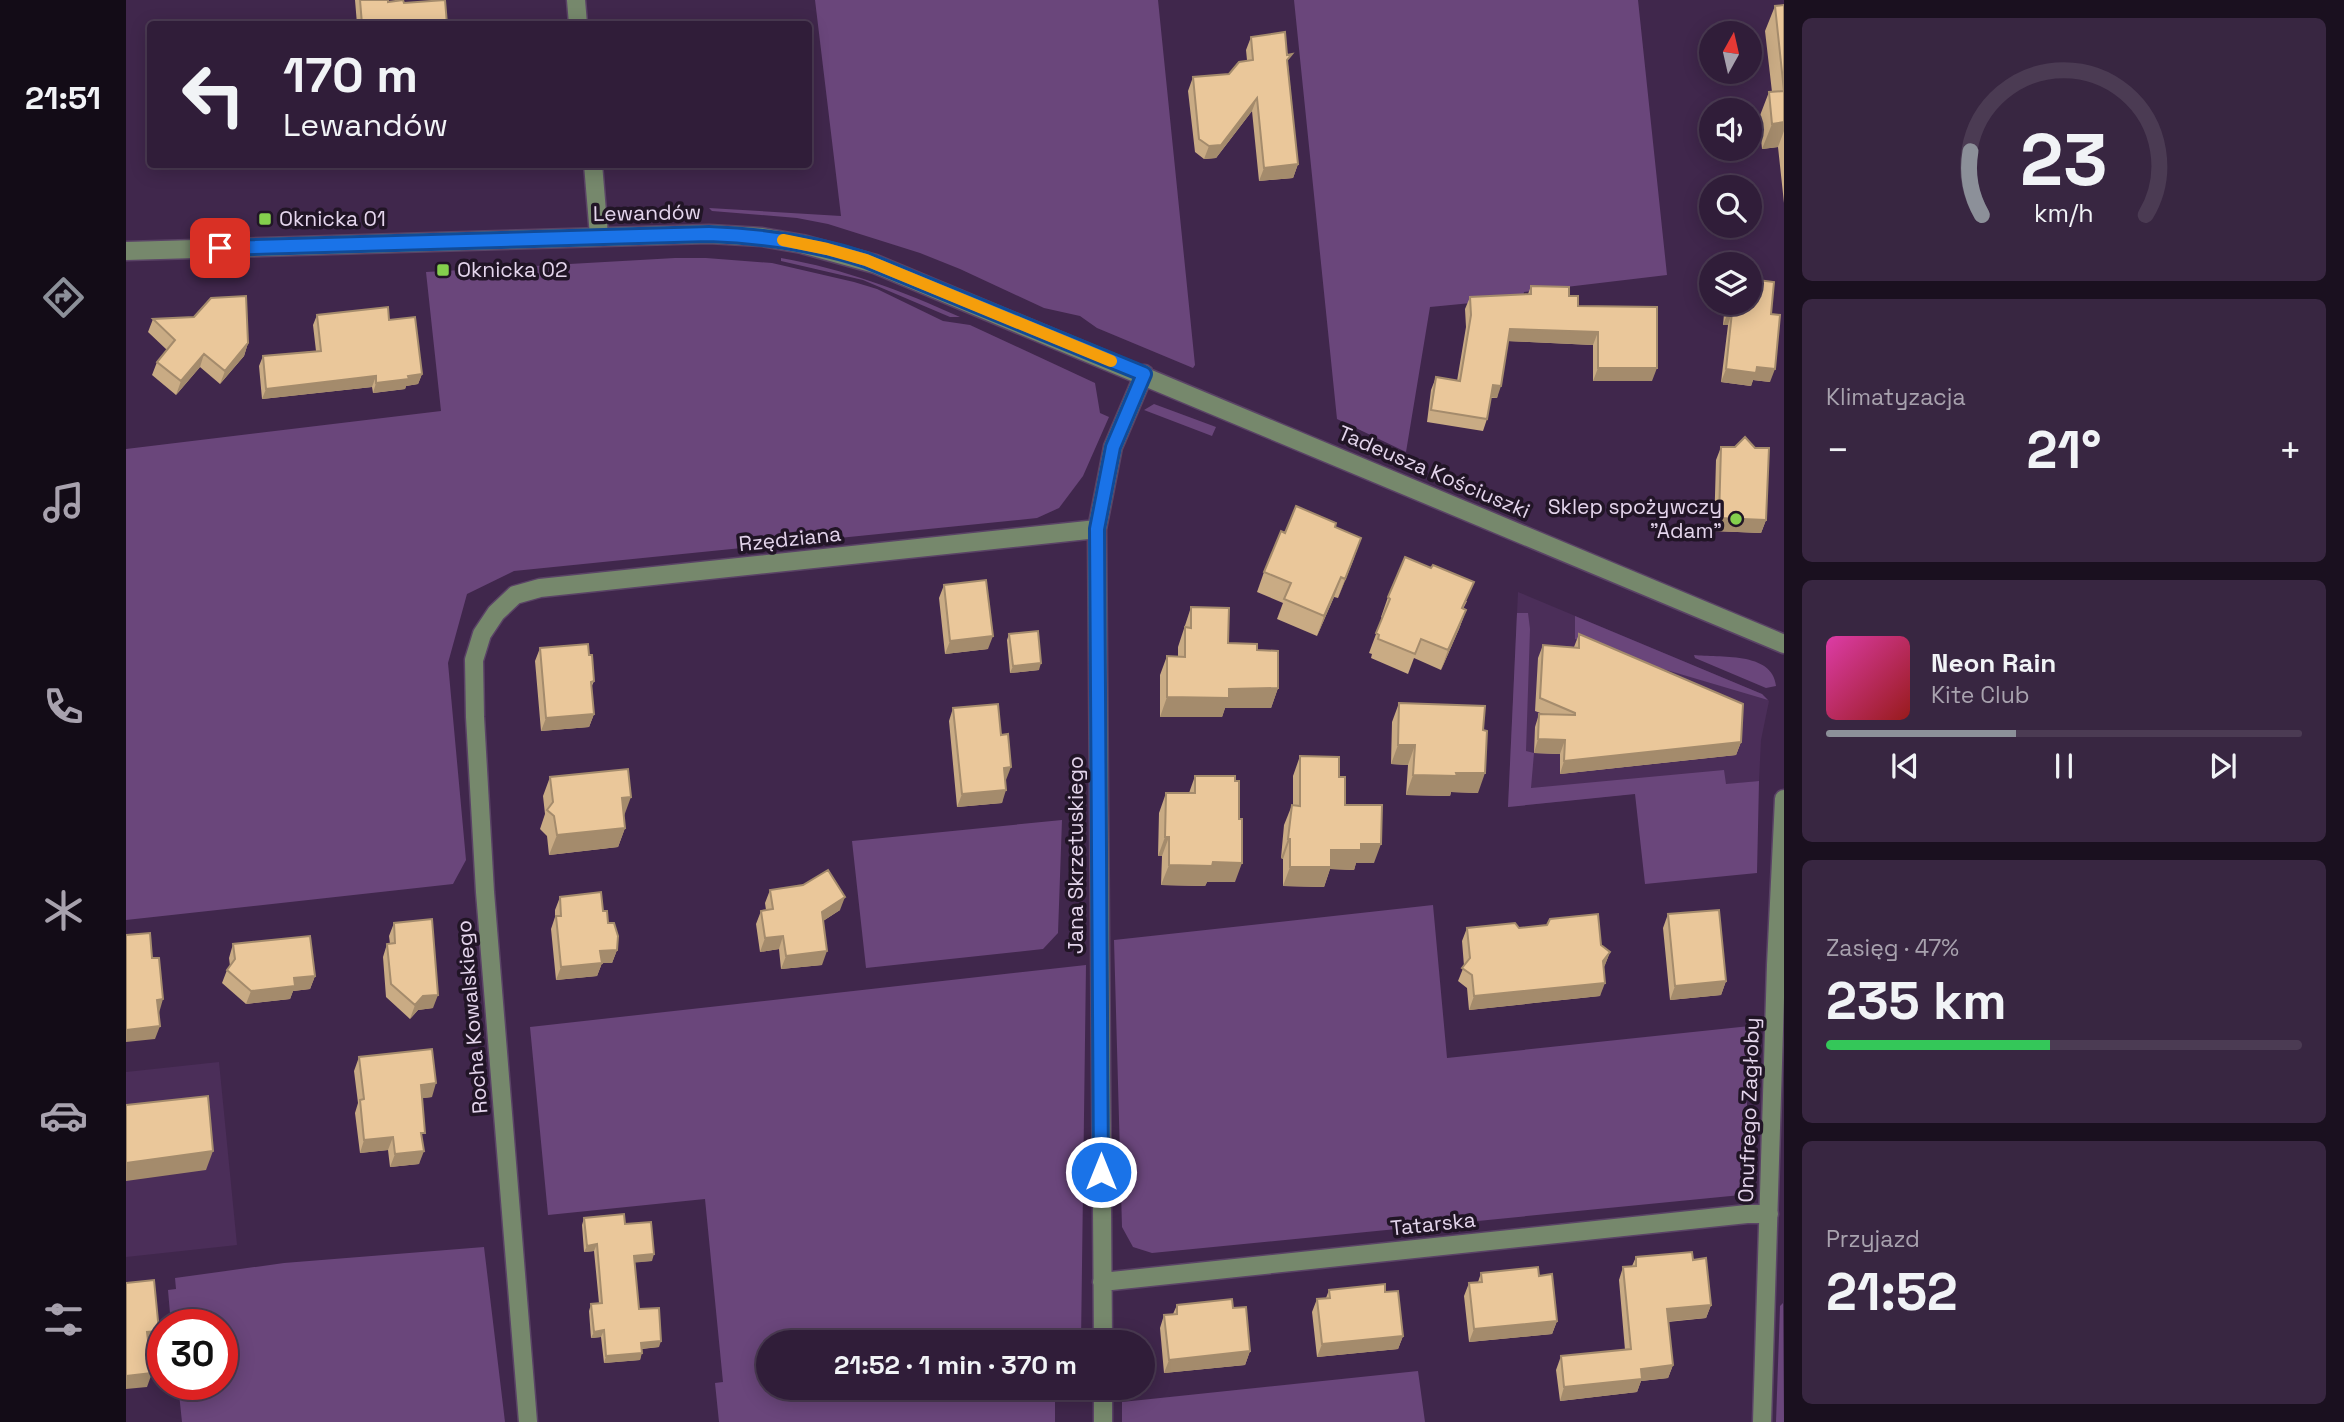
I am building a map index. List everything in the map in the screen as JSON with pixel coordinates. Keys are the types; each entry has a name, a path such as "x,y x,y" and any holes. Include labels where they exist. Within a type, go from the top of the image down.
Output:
{"street":[{"path":"576,0 578,21"},
{"path":"593,168 599,236"},
{"name":"Lewandów","path":"126,251 599,236 727,234 776,239 827,249 875,264 1144,374"},
{"name":"Jana Skrzetuskiego","path":"1103,1330 1097,529 1113,447 1144,374"},
{"name":"Tadeusza Kościuszki","path":"1144,374 1784,644"},
{"name":"Rzędziana","path":"496,612 515,595 540,588 1097,529"},
{"name":"Rocha Kowalskiego","path":"496,612 482,634 474,660 475,717 485,891 528,1422"},
{"name":"Onufrego Zagłoby","path":"1762,1422 1775,979 1784,799"},
{"name":"Tatarska","path":"1102,1282 1747,1214 1769,1214"},
{"path":"1103,1400 1104,1422"}],"shaded area":[{"path":"815,0 1158,0 1195,365 1193,368 1097,328 1080,316 1044,308 920,253 828,224 797,218 712,211 709,208 841,216"},
{"path":"1294,0 1638,0 1667,275 1524,292 1523,298 1430,307 1406,452 1337,419"},
{"path":"675,258 772,263 854,282 877,289 943,321 970,325 1095,383 1100,413 1109,417 1083,476 1059,508 1037,518 514,571 467,594 448,663 466,860 453,884 126,920 126,449 441,411 426,272"},
{"path":"781,258 828,268 873,282 960,317 950,317 863,280 781,261"},
{"path":"1154,404 1216,427 1212,436 1144,410"},
{"path":"1518,592 1762,694 1769,701 1761,740 1759,781 1508,807"},
{"path":"1517,613 1528,613 1530,629 1526,751 1534,753 1531,788 1724,770 1726,784 1759,781 1757,873 1645,884 1635,794 1508,807"},
{"path":"1575,616 1762,694 1768,700 1609,653 1575,639"},
{"path":"1694,655 1743,658 1755,662 1773,675 1776,686 1766,688 1695,658"},
{"path":"1062,820 1058,933 1043,949 866,968 852,841"},
{"path":"1433,905 1447,1058 1750,1026 1741,1195 1152,1253 1133,1247 1122,1227 1114,940"},
{"path":"1086,965 1081,1330 756,1330 756,1400 1055,1400 1055,1422 719,1422 715,1383 723,1382 705,1199 548,1215 530,1027"},
{"path":"219,1062 237,1245 126,1257 126,1072"},
{"path":"484,1247 505,1422 182,1422 180,1400 238,1400 238,1309 170,1309 168,1290 176,1289 175,1278 284,1263"},
{"path":"1783,1303 1784,1422 1776,1422 1780,1306"},
{"path":"1418,1371 1425,1422 1122,1422 1122,1402"}],"building":[{"path":"360,0 403,0 404,3 445,0 447,21 362,21"},
{"path":"1784,5 1784,91 1775,6"},
{"path":"1285,32 1287,55 1292,54 1287,60 1298,164 1264,168 1257,98 1221,145 1209,146 1199,139 1193,77 1229,74 1239,62 1253,60 1251,37"},
{"path":"1784,91 1784,122 1772,124 1769,92"},
{"path":"1762,280 1774,282 1771,314 1780,315 1775,369 1757,367 1756,373 1726,369 1732,315 1762,315"},
{"path":"1531,286 1569,287 1569,296 1578,296 1578,306 1657,307 1657,368 1598,368 1598,332 1510,329 1501,386 1493,385 1487,419 1431,410 1436,377 1460,381 1471,315 1470,297 1531,294"},
{"path":"246,296 248,343 225,371 204,354 181,381 157,362 175,340 153,319 194,317 211,298"},
{"path":"388,307 389,320 415,317 422,374 408,376 409,379 376,383 376,376 266,389 263,356 321,351 317,315"},
{"path":"1745,437 1755,448 1769,448 1766,520 1719,518 1721,447 1735,447"},
{"path":"1296,506 1336,523 1335,527 1361,538 1345,579 1341,577 1324,616 1284,599 1291,583 1264,572 1281,531 1285,533"},
{"path":"1405,557 1474,582 1462,608 1466,610 1448,650 1421,639 1415,654 1378,639 1379,635 1376,633"},
{"path":"986,580 993,636 950,641 944,585"},
{"path":"1191,607 1229,608 1228,643 1257,644 1257,650 1278,651 1278,688 1229,689 1229,698 1167,697 1167,656 1185,657 1185,627 1191,628"},
{"path":"1038,631 1041,663 1013,666 1009,634"},
{"path":"1579,634 1743,704 1741,742 1564,761 1565,740 1538,739 1539,714 1575,715 1540,698 1543,645 1579,648"},
{"path":"588,644 589,655 592,655 594,714 546,718 540,648"},
{"path":"1399,703 1485,706 1485,773 1456,773 1457,776 1413,775 1415,745 1398,745"},
{"path":"998,704 1001,735 1008,734 1011,767 1004,768 1006,790 962,794 953,708"},
{"path":"1300,756 1339,757 1339,777 1345,777 1345,805 1382,805 1381,844 1361,844 1361,850 1331,850 1331,867 1290,867 1288,839 1292,805 1300,806"},
{"path":"628,769 631,797 622,798 625,828 557,835 554,816 547,810 553,802 550,777"},
{"path":"1195,776 1235,776 1235,781 1239,781 1242,863 1213,862 1212,866 1169,865 1169,837 1165,837 1166,793 1195,793"},
{"path":"828,870 845,897 822,912 827,951 786,956 783,936 765,938 761,911 773,909 770,890 803,885"},
{"path":"601,892 603,911 607,911 608,923 614,923 618,936 617,950 600,951 602,963 561,967 556,916 561,916 560,897"},
{"path":"1719,910 1726,981 1675,986 1668,914"},
{"path":"1598,914 1601,945 1610,952 1603,961 1605,983 1474,996 1472,975 1462,968 1470,958 1467,928 1515,923 1519,928 1547,925 1550,919"},
{"path":"432,919 438,995 423,996 415,1005 391,984 387,944 395,943 394,923"},
{"path":"150,933 152,958 159,958 163,999 157,1000 160,1026 126,1030 126,935"},
{"path":"310,936 315,976 294,978 295,986 251,991 227,970 235,959 233,944"},
{"path":"432,1049 436,1083 421,1085 425,1133 421,1133 424,1151 395,1154 393,1137 364,1140 360,1100 364,1099 359,1057"},
{"path":"208,1096 213,1151 126,1163 126,1105"},
{"path":"624,1214 625,1224 651,1222 654,1254 634,1256 639,1309 659,1308 661,1341 641,1343 642,1353 606,1356 604,1330 594,1332 591,1304 602,1303 597,1244 587,1246 584,1218"},
{"path":"1692,1252 1693,1260 1706,1258 1711,1305 1667,1309 1673,1365 1641,1369 1642,1379 1564,1387 1561,1356 1631,1349 1623,1267 1636,1266 1636,1257"},
{"path":"1538,1267 1539,1276 1552,1274 1557,1321 1474,1329 1469,1283 1482,1282 1481,1273"},
{"path":"154,1280 157,1309 147,1309 147,1374 126,1376 126,1283"},
{"path":"1385,1284 1385,1292 1398,1291 1403,1336 1322,1344 1317,1299 1330,1298 1329,1290"},
{"path":"1232,1299 1233,1308 1246,1307 1250,1351 1169,1360 1164,1315 1177,1314 1177,1305"}],"slow traffic":[{"path":"783,240 866,260 1111,361"}],"place":[{"name":"Oknicka 01","path":"265,219"},
{"name":"Oknicka 02","path":"443,270"},
{"name":"Sklep spożywczy \"Adam\"","path":"1736,519"}],"route":[{"path":"220,248 709,234 776,239 866,260 1144,374 1113,447 1097,529 1101,1172"}]}
